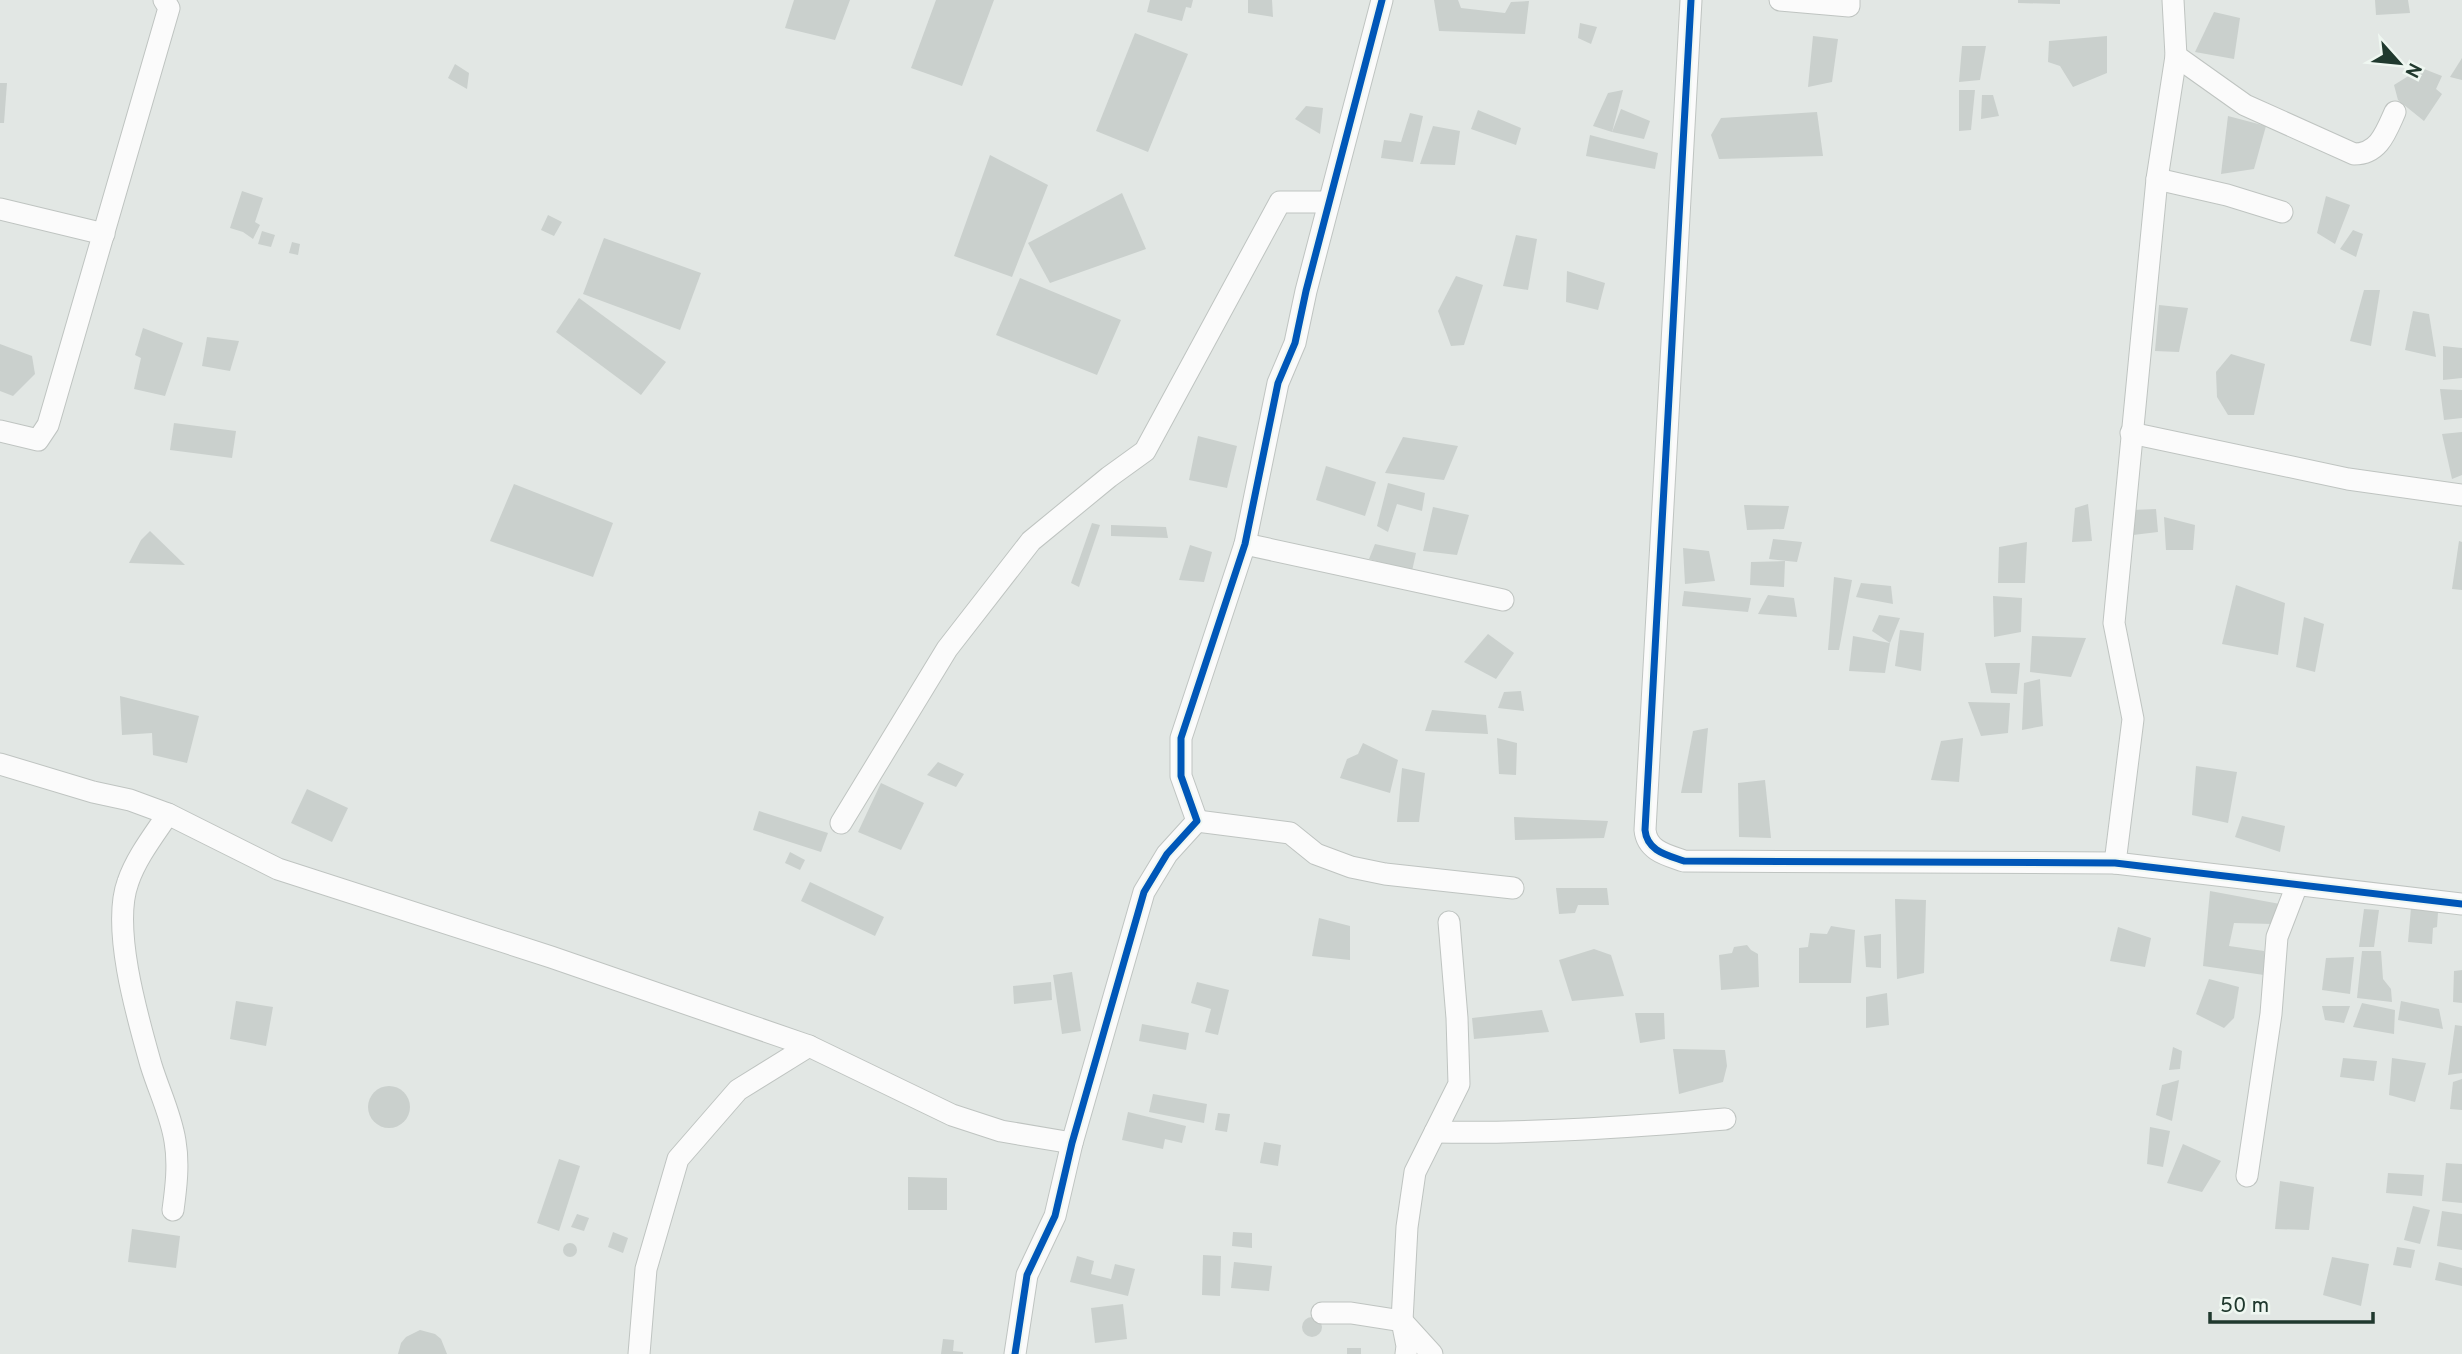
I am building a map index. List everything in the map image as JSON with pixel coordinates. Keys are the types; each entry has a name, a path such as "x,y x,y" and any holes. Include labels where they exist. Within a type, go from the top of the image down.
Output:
{"street":[{"path":"0,431 38,440 48,425 169,8 164,0"},
{"path":"1198,821 1181,776 1181,738 1245,544 1278,383 1295,343 1306,290 1382,0"},
{"path":"1691,0 1646,839 1651,847 1684,861 2115,863 2462,904"},
{"path":"1780,0 1849,6 1849,0"},
{"path":"2115,863 2133,719 2113,623 2157,179 2176,57 2173,0"},
{"path":"2176,57 2245,105 2354,154 2369,152 2376,147 2395,112"},
{"path":"2157,179 2227,195 2283,212"},
{"path":"841,823 947,649 1031,541 1144,451 1280,202 1329,202"},
{"path":"0,209 104,234"},
{"path":"2131,433 2348,479 2462,495"},
{"path":"1245,544 1503,600"},
{"path":"0,764 93,792 130,800 168,814 278,869 551,957 809,1046 952,1115 1000,1131 1072,1143"},
{"path":"168,814 128,882 123,907 124,947 130,978 175,1142 177,1163 173,1210"},
{"path":"1198,821 1290,833 1316,854 1352,867 1385,874 1513,888"},
{"path":"1015,1354 1027,1275 1055,1216 1072,1143 1144,892 1167,854 1198,821"},
{"path":"2247,1177 2271,1014 2277,937 2297,885"},
{"path":"1406,1354 1402,1321 1407,1227 1415,1172 1459,1084 1449,922"},
{"path":"639,1354 646,1269 678,1159 738,1090 809,1046"},
{"path":"1435,1132 1593,1130 1724,1118"},
{"path":"1322,1313 1351,1313 1402,1321 1432,1354"}],"building":[{"path":"794,0 850,0 835,40 785,28"},
{"path":"936,0 994,0 962,86 911,68"},
{"path":"1150,0 1193,0 1191,8 1186,7 1182,21 1147,12"},
{"path":"1248,0 1272,0 1273,17 1248,13"},
{"path":"1434,0 1458,0 1461,8 1505,13 1511,2 1529,1 1525,34 1439,31"},
{"path":"2018,0 2060,0 2060,4 2018,3"},
{"path":"2375,0 2408,0 2410,13 2376,15"},
{"path":"2214,12 2240,18 2234,59 2195,52"},
{"path":"1580,23 1597,27 1591,44 1578,38"},
{"path":"1135,33 1188,54 1148,152 1096,131"},
{"path":"1813,36 1838,39 1832,82 1808,87"},
{"path":"2107,36 2107,73 2073,87 2060,66 2048,62 2049,41"},
{"path":"1962,46 1986,46 1980,80 1959,82"},
{"path":"2462,58 2462,80 2450,77"},
{"path":"455,64 469,73 467,89 448,78"},
{"path":"2419,67 2442,76 2436,89 2442,94 2424,121 2398,100 2394,85"},
{"path":"0,83 7,83 4,123 0,123"},
{"path":"1623,90 1612,132 1593,126 1608,93"},
{"path":"1959,90 1975,90 1971,130 1959,131"},
{"path":"1982,95 1993,95 1999,116 1981,119"},
{"path":"1306,106 1323,108 1320,134 1295,119"},
{"path":"1621,109 1650,121 1644,139 1612,132"},
{"path":"1478,110 1521,128 1516,145 1471,129"},
{"path":"1817,112 1823,156 1719,159 1711,135 1721,118"},
{"path":"1410,113 1423,116 1413,162 1381,158 1384,140 1401,142"},
{"path":"2228,116 2266,126 2254,169 2221,174"},
{"path":"1433,126 1460,131 1455,165 1420,164"},
{"path":"1590,135 1658,153 1655,169 1586,156"},
{"path":"990,155 1048,185 1012,277 954,256"},
{"path":"242,191 263,198 255,222 260,225 253,239 230,228"},
{"path":"1122,193 1146,249 1050,283 1028,243"},
{"path":"2326,196 2350,205 2335,244 2317,233"},
{"path":"548,215 562,222 554,236 541,230"},
{"path":"2353,230 2363,234 2356,257 2340,249"},
{"path":"262,231 275,235 271,247 258,244"},
{"path":"1516,235 1537,239 1528,290 1503,286"},
{"path":"604,238 701,273 680,330 583,294"},
{"path":"292,242 300,244 298,255 289,253"},
{"path":"1567,271 1605,283 1598,310 1566,302"},
{"path":"1456,276 1483,285 1464,345 1451,346 1438,311"},
{"path":"1020,278 1121,320 1097,375 996,335"},
{"path":"2364,290 2380,290 2371,346 2350,341"},
{"path":"579,298 666,362 641,395 556,332"},
{"path":"2159,305 2188,308 2179,352 2155,351"},
{"path":"2413,311 2429,314 2436,357 2405,350"},
{"path":"143,328 183,343 165,396 134,389 141,358 135,355"},
{"path":"207,337 239,341 230,371 202,366"},
{"path":"0,344 32,356 35,374 13,396 0,391"},
{"path":"2443,346 2462,348 2462,378 2443,380"},
{"path":"2231,354 2265,364 2254,415 2228,415 2217,397 2216,372"},
{"path":"2440,389 2462,390 2462,418 2444,420"},
{"path":"174,423 236,431 232,458 170,450"},
{"path":"2462,432 2462,475 2452,479 2442,434"},
{"path":"1198,436 1237,446 1227,488 1189,480"},
{"path":"1403,437 1458,446 1444,480 1385,473"},
{"path":"1326,466 1376,482 1365,516 1316,500"},
{"path":"1388,483 1425,493 1422,511 1397,504 1388,532 1377,526"},
{"path":"514,484 613,523 593,577 490,541"},
{"path":"2088,504 2092,541 2072,542 2075,508"},
{"path":"1744,505 1789,506 1784,529 1747,530"},
{"path":"1433,507 1469,515 1457,555 1423,551"},
{"path":"2156,509 2158,532 2133,535 2132,510"},
{"path":"2164,517 2195,525 2193,550 2166,550"},
{"path":"1092,523 1100,525 1079,587 1071,583"},
{"path":"1111,525 1166,527 1168,538 1111,536"},
{"path":"150,531 185,565 129,563 141,540"},
{"path":"1773,539 1802,542 1797,562 1769,559"},
{"path":"2459,541 2462,542 2462,590 2452,589"},
{"path":"2027,542 2025,583 1998,583 1999,547"},
{"path":"1375,544 1416,553 1412,571 1369,559"},
{"path":"1190,545 1212,552 1204,582 1179,580"},
{"path":"1683,548 1709,551 1715,581 1685,584"},
{"path":"1785,561 1784,587 1750,585 1751,562"},
{"path":"1834,577 1852,580 1839,650 1828,650"},
{"path":"1861,583 1891,586 1893,604 1856,597"},
{"path":"2236,585 2285,603 2278,655 2222,644"},
{"path":"1684,591 1751,598 1748,612 1682,606"},
{"path":"1768,595 1794,598 1797,617 1758,614"},
{"path":"1993,596 2022,598 2021,632 1994,637"},
{"path":"1879,615 1900,618 1890,643 1872,631"},
{"path":"2304,617 2324,624 2315,672 2296,667"},
{"path":"1900,630 1924,633 1921,671 1895,666"},
{"path":"1488,634 1514,653 1496,679 1464,662"},
{"path":"1853,636 1890,643 1885,673 1849,671"},
{"path":"2032,636 2086,638 2071,677 2030,672"},
{"path":"1985,663 2020,663 2017,694 1991,693"},
{"path":"2040,679 2043,726 2022,730 2024,683"},
{"path":"1521,691 1524,711 1498,708 1504,692"},
{"path":"120,696 199,716 187,763 153,755 152,733 122,735"},
{"path":"1968,702 2010,703 2008,733 1981,736"},
{"path":"1432,710 1486,715 1488,734 1425,731"},
{"path":"1708,728 1702,793 1681,793 1693,731"},
{"path":"1497,738 1517,743 1516,775 1499,774"},
{"path":"1963,738 1959,782 1931,780 1941,741"},
{"path":"1363,743 1398,760 1390,793 1340,778 1347,759 1358,754"},
{"path":"938,762 964,774 956,787 927,775"},
{"path":"2196,766 2237,772 2228,823 2192,815"},
{"path":"1402,768 1425,773 1419,822 1397,822"},
{"path":"1765,780 1771,838 1739,837 1738,783"},
{"path":"881,783 924,803 901,850 858,832"},
{"path":"307,789 348,808 332,842 291,823"},
{"path":"759,811 828,833 821,852 753,830"},
{"path":"2242,816 2285,826 2280,852 2235,837"},
{"path":"1514,817 1608,821 1604,838 1515,840"},
{"path":"790,852 805,860 800,870 785,863"},
{"path":"810,882 884,917 875,936 801,901"},
{"path":"1556,888 1607,888 1609,905 1578,905 1575,913 1559,914"},
{"path":"2210,891 2280,904 2273,924 2234,923 2229,946 2264,951 2264,975 2203,966"},
{"path":"1895,899 1926,900 1924,973 1897,979"},
{"path":"2411,908 2438,912 2432,944 2408,942"},
{"path":"2364,909 2379,910 2374,947 2359,947"},
{"path":"1319,918 1350,926 1350,960 1312,956"},
{"path":"1831,926 1855,930 1851,983 1799,983 1799,948 1808,947 1810,933 1827,934"},
{"path":"2118,927 2151,938 2145,967 2110,961"},
{"path":"1881,934 1881,968 1866,967 1864,936"},
{"path":"1747,945 1758,954 1759,987 1721,990 1719,955 1732,953 1734,947"},
{"path":"1594,949 1611,955 1624,996 1572,1001 1559,960"},
{"path":"2362,951 2381,951 2383,979 2391,989 2392,1002 2357,998"},
{"path":"2354,957 2350,994 2322,990 2326,958"},
{"path":"2462,970 2462,1003 2453,1002 2454,971"},
{"path":"1072,972 1081,1031 1062,1034 1053,975"},
{"path":"2209,979 2239,987 2234,1018 2224,1028 2196,1014"},
{"path":"1051,982 1052,1000 1014,1004 1013,986"},
{"path":"1197,982 1229,990 1218,1035 1205,1032 1211,1009 1191,1003"},
{"path":"1887,993 1889,1025 1866,1028 1866,997"},
{"path":"236,1001 273,1007 266,1046 230,1039"},
{"path":"2401,1001 2439,1009 2443,1029 2398,1020"},
{"path":"2362,1003 2395,1010 2394,1034 2353,1027"},
{"path":"2322,1006 2350,1006 2344,1023 2325,1020"},
{"path":"1542,1010 1549,1032 1474,1039 1472,1018"},
{"path":"1635,1013 1664,1013 1665,1039 1640,1043"},
{"path":"1142,1024 1189,1033 1186,1050 1139,1041"},
{"path":"2455,1025 2462,1026 2462,1073 2448,1075"},
{"path":"2173,1047 2182,1051 2180,1069 2169,1070"},
{"path":"1673,1049 1725,1050 1727,1066 1723,1082 1679,1094"},
{"path":"2343,1058 2377,1061 2374,1081 2340,1077"},
{"path":"2392,1058 2426,1063 2415,1102 2389,1095"},
{"path":"2462,1079 2462,1110 2450,1109 2453,1082"},
{"path":"2179,1080 2172,1121 2156,1115 2162,1085"},
{"path":"389,1086 404,1092 410,1107 404,1122 389,1128 374,1122 368,1107 374,1092"},
{"path":"1153,1094 1207,1104 1204,1123 1149,1112"},
{"path":"1128,1112 1186,1126 1182,1143 1165,1139 1163,1149 1122,1140"},
{"path":"1218,1113 1230,1114 1227,1132 1215,1130"},
{"path":"2150,1127 2170,1131 2163,1167 2147,1164"},
{"path":"1264,1142 1281,1145 1278,1166 1260,1163"},
{"path":"2183,1144 2221,1161 2202,1192 2167,1183"},
{"path":"559,1159 580,1166 559,1231 537,1223"},
{"path":"2446,1163 2462,1164 2462,1203 2442,1201"},
{"path":"2388,1173 2424,1175 2422,1196 2386,1193"},
{"path":"908,1177 947,1178 947,1210 908,1210"},
{"path":"2280,1181 2314,1187 2309,1230 2275,1229"},
{"path":"2413,1206 2430,1210 2420,1244 2404,1240"},
{"path":"2442,1211 2462,1214 2462,1250 2437,1246"},
{"path":"577,1214 589,1218 584,1231 571,1227"},
{"path":"132,1229 180,1236 176,1268 128,1262"},
{"path":"613,1232 628,1238 623,1253 608,1247"},
{"path":"1233,1232 1252,1233 1252,1248 1232,1246"},
{"path":"567,1243 573,1243 577,1250 573,1257 567,1257 563,1253 563,1247"},
{"path":"2397,1247 2415,1250 2411,1268 2393,1265"},
{"path":"1203,1255 1221,1256 1220,1296 1202,1295"},
{"path":"1077,1256 1094,1261 1091,1274 1111,1279 1115,1264 1135,1269 1128,1296 1070,1282"},
{"path":"2332,1257 2369,1264 2361,1306 2323,1295"},
{"path":"1234,1262 1272,1266 1269,1291 1231,1288"},
{"path":"2439,1262 2462,1268 2462,1286 2435,1280"},
{"path":"1123,1304 1127,1339 1095,1343 1091,1308"},
{"path":"1312,1317 1319,1320 1322,1327 1319,1334 1312,1337 1305,1334 1302,1327 1305,1320"},
{"path":"420,1330 435,1334 441,1339 447,1354 398,1354 406,1337"},
{"path":"943,1339 954,1340 953,1351 963,1354 941,1354"},
{"path":"1347,1348 1361,1348 1361,1354 1347,1354"}],"cycle path":[{"path":"1015,1354 1027,1275 1055,1216 1072,1143 1144,892 1167,854 1197,821 1181,776 1181,738 1245,544 1278,383 1295,343 1306,291 1382,0"},
{"path":"1691,0 1645,830 1650,843 1659,851 1684,861 2115,863 2462,904"}]}
